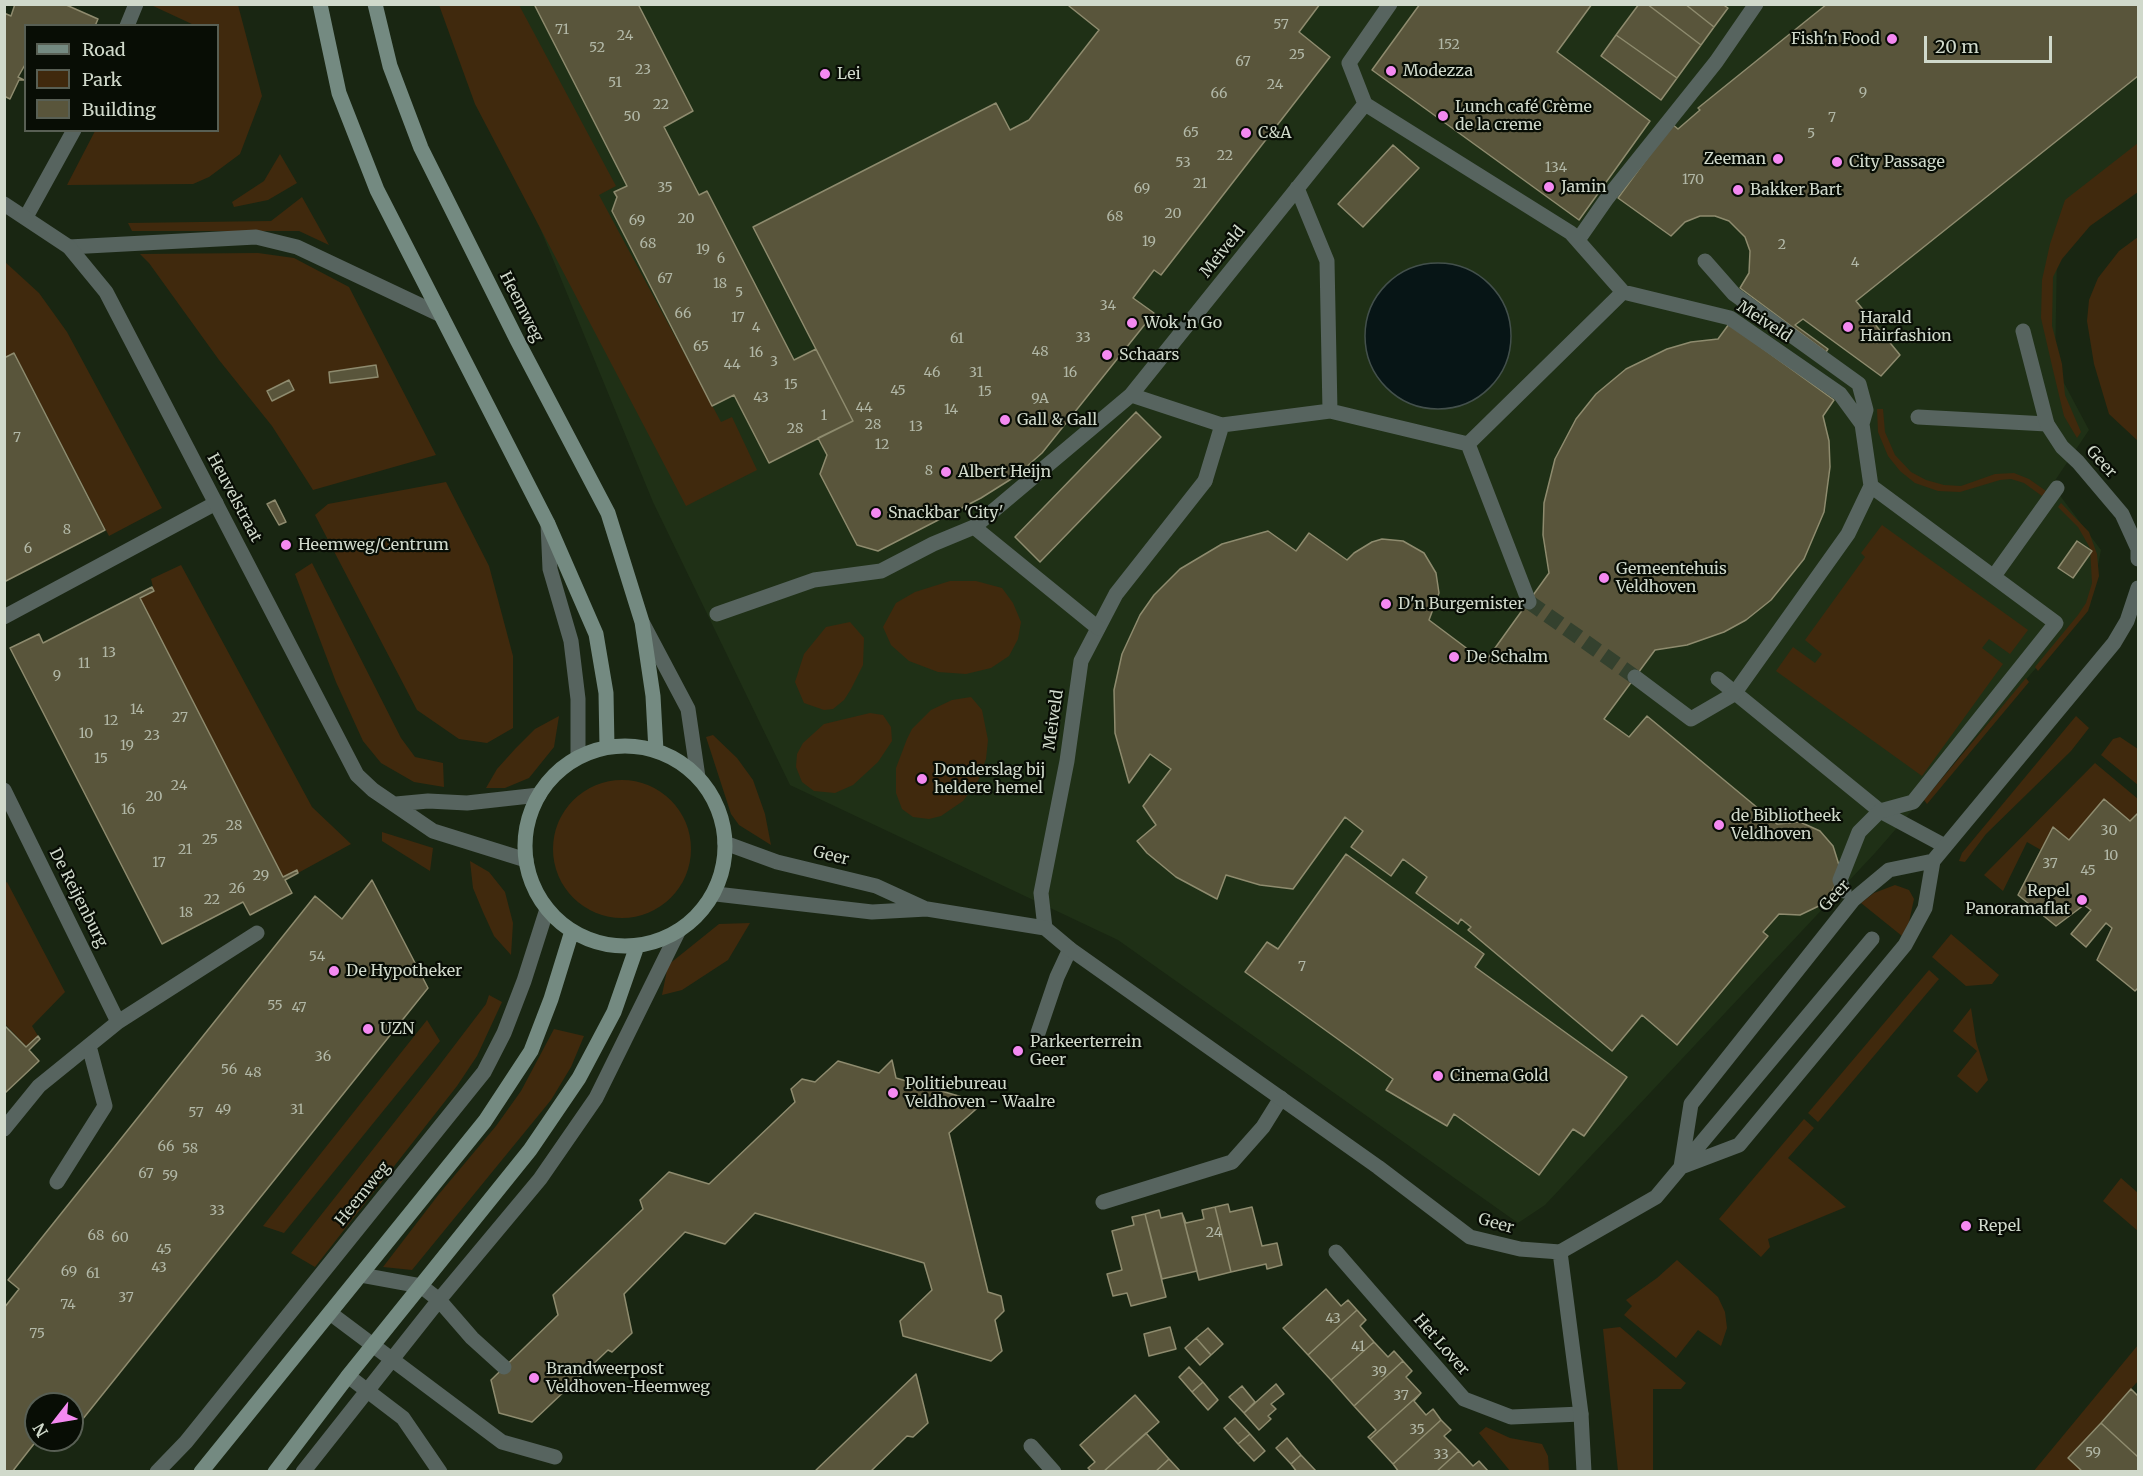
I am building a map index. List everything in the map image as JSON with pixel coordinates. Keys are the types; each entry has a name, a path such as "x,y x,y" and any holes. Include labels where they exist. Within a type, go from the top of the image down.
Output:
{"main road":[{"path":"320,4 339,93 377,190 548,524 596,634 606,693 607,747"},
{"name":"Heemweg","path":"375,4 390,66 421,148 517,340 608,513 642,621 653,696 656,751"},
{"path":"632,746 656,751 686,764 710,793 723,823 724,871 716,894 701,912 678,932 658,941 637,946 603,945 572,931 547,909 531,882 526,860 524,851 527,820 539,795 556,773 578,757 607,747 632,746"},
{"path":"201,1472 485,1121 531,1051 551,999 572,931"},
{"path":"275,1472 348,1376 515,1171 579,1078 614,1012 637,946"}],"street":[{"path":"128,24 136,4"},
{"path":"1390,4 1349,63 1365,104 1571,233 1623,292 1468,444"},
{"path":"1578,240 1608,197 1716,62 1756,4"},
{"name":"Meiveld","path":"717,614 814,580 881,571 933,544 974,527 1131,395 1365,104"},
{"path":"26,217 73,132"},
{"path":"1297,188 1327,261 1330,411"},
{"name":"Heuvelstraat","path":"4,204 69,247 106,292 357,775 373,790 433,831 526,860"},
{"path":"69,247 256,237 297,248 441,315"},
{"path":"1635,677 1691,719 1734,694 1848,534 1871,486 1862,424 1866,410 1859,384 1734,294 1705,261"},
{"name":"Meiveld","path":"1623,292 1730,318 1839,394 1862,424"},
{"name":"Geer","path":"2023,331 2046,424 2062,447 2085,469 2122,514 2138,549 2139,559"},
{"path":"1131,395 1222,425 1330,411 1468,444"},
{"path":"1918,417 2046,424"},
{"name":"Meiveld","path":"1046,928 1041,894 1067,762 1081,661 1116,594 1205,481 1222,425"},
{"path":"1468,444 1529,602"},
{"path":"1844,891 1840,880 1859,832 1880,811 1913,802 2056,623 1871,486"},
{"path":"1994,576 2057,488"},
{"path":"4,617 216,503"},
{"path":"548,524 550,568 572,641 578,699 578,757"},
{"path":"974,527 1098,628"},
{"path":"1681,1167 1739,1145 1905,945 1925,908 1933,861 2114,643 2127,621 2139,588"},
{"name":"Heemweg","path":"642,621 688,710 698,777"},
{"path":"1718,680 1880,811 1945,846"},
{"name":"De Reijenburg","path":"4,790 118,1022"},
{"path":"396,804 428,801 467,803 539,795"},
{"name":"Geer","path":"725,843 777,862 876,886 927,909"},
{"name":"Geer","path":"1681,1167 1691,1104 1853,900 1889,870 1933,861"},
{"name":"Geer","path":"716,894 872,912 927,909 1046,928 1070,949 1281,1098 1470,1237 1520,1249 1560,1252"},
{"name":"Heemweg","path":"157,1472 186,1442 484,1072 504,1033 524,981 547,909"},
{"path":"303,1472 369,1392 439,1300 518,1208 596,1098 678,932"},
{"path":"4,1130 39,1086 118,1022 257,933"},
{"path":"1584,1472 1581,1414 1560,1252 1656,1197 1872,939"},
{"path":"1038,1034 1057,977 1070,949"},
{"path":"57,1182 105,1106 89,1046"},
{"path":"1103,1202 1232,1162 1263,1127 1281,1098"},
{"name":"Het Lover","path":"1336,1252 1464,1399 1511,1417 1581,1414"},
{"path":"361,1275 421,1286 439,1300 472,1338 504,1367"},
{"path":"330,1313 502,1442 555,1457"},
{"path":"348,1376 403,1418 440,1472"},
{"path":"1031,1446 1054,1472"}],"shaded area":[{"path":"462,5 2138,5 2138,160 2057,256 2055,366 2089,430 2052,485 2101,550 2090,606 1875,853 1545,1205 1518,1223 1118,940 790,785 653,502 465,46"},
{"path":"1438,263 1452,264 1466,269 1479,275 1490,284 1499,295 1505,308 1510,322 1510,350 1505,364 1499,377 1490,388 1479,397 1466,403 1452,408 1438,409 1424,408 1410,403 1397,397 1386,388 1377,377 1371,364 1366,350 1365,336 1366,322 1371,308 1377,295 1386,284 1397,275 1410,269 1424,264"}],"green space":[{"path":"151,5 238,5 262,96 240,154 209,177 193,184 67,185 94,132 219,132 219,24 192,24"},
{"path":"439,5 519,5 616,186 599,195 721,422 732,417 757,470 686,506 475,104"},
{"path":"2138,143 2138,192 2090,226 2062,259 2053,277 2052,326 2062,364 2065,395 2081,432 2077,438 2064,416 2041,318 2042,280 2050,244 2065,200"},
{"path":"280,154 297,183 268,200 234,207 232,202 264,181"},
{"path":"302,197 329,245 299,231 132,231 128,223 271,221"},
{"path":"2138,237 2138,441 2109,414 2094,364 2087,321 2089,300 2098,278 2119,251"},
{"path":"258,253 294,258 349,287 436,455 313,490 272,426 219,360 149,263 140,254"},
{"path":"4,261 39,293 67,332 162,508 109,536 15,354 5,358"},
{"path":"1877,409 1883,409 1885,432 1895,455 1911,472 1926,480 1944,485 1961,486 1995,474 2014,473 2029,479 2046,491 2042,496 2024,483 2011,479 1960,492 1938,491 1915,483 1900,471 1888,456 1878,432"},
{"path":"446,482 489,566 513,656 513,728 487,743 459,739 417,710 315,515 328,504"},
{"path":"2061,503 2089,532 2097,554 2099,576 2088,611 2038,671 2035,667 2086,603 2092,583 2090,548 2078,527 2058,507"},
{"path":"1882,525 2028,630 2010,654 1989,639 1982,648 2003,664 1922,776 1776,671 1793,647 1815,663 1822,654 1805,640 1865,557 1861,553"},
{"path":"312,563 401,738 415,757 443,763 444,787 414,782 381,763 363,741 336,682 295,574"},
{"path":"181,565 312,807 351,844 298,873 297,870 282,878 140,598 154,591 151,579"},
{"path":"950,581 976,581 1002,588 1013,603 1021,622 1018,639 1009,656 991,668 966,674 938,672 909,661 891,645 883,627 896,603 915,592"},
{"path":"850,622 864,638 863,665 851,689 844,700 833,709 824,710 804,703 795,682 804,654 826,627"},
{"path":"2026,678 2029,682 1927,804 1924,800"},
{"path":"971,697 982,710 988,740 986,759 978,781 963,801 941,816 929,819 913,817 902,809 896,793 896,768 907,739 912,729 931,710 952,700"},
{"path":"870,713 883,715 891,727 892,741 878,762 853,785 835,793 814,791 802,782 796,767 797,754 803,743 824,724"},
{"path":"559,716 554,747 529,778 505,788 486,788 497,769 535,729"},
{"path":"2076,716 2089,728 2071,751 1986,834 1965,862 1959,861 1962,853"},
{"path":"713,735 737,758 753,780 765,814 771,845 739,825 731,814 706,737"},
{"path":"2120,737 2138,749 2138,785 2101,755 2113,739"},
{"path":"2095,763 2138,799 2138,816 2136,814 2130,821 2104,799 2069,840 2053,827 2041,850 2027,842 2003,891 1984,875"},
{"path":"622,780 648,786 660,792 670,801 679,811 685,823 691,849 685,875 679,887 670,897 660,906 648,912 622,918 596,912 584,906 574,897 565,887 559,875 553,849 559,823 565,811 574,801 584,792 596,786"},
{"path":"382,832 433,848 430,871 382,841"},
{"path":"470,861 489,872 505,892 513,923 511,955 494,936 483,912 473,888"},
{"path":"7,882 65,992 32,1026 38,1036 26,1046 5,1024 4,884"},
{"path":"1895,885 1909,890 1914,899 1909,922 1902,936 1861,903 1874,893"},
{"path":"750,923 728,960 682,990 662,995 668,965 719,924"},
{"path":"1951,934 1999,975 1992,984 1966,986 1932,957"},
{"path":"1929,970 1939,979 1818,1122 1808,1113"},
{"path":"489,995 502,1002 477,1056 457,1086 315,1267 291,1253 438,1067 486,1004"},
{"path":"1971,1008 1976,1041 1988,1080 1977,1093 1957,1076 1977,1051 1953,1031"},
{"path":"427,1020 440,1041 284,1233 263,1226"},
{"path":"554,1029 584,1036 571,1067 551,1100 412,1270 383,1267 439,1194 496,1126 521,1091"},
{"path":"1804,1119 1814,1128 1788,1158 1846,1207 1768,1239 1770,1247 1761,1257 1719,1219"},
{"path":"2121,1178 2138,1193 2138,1231 2103,1201"},
{"path":"1677,1260 1718,1297 1725,1312 1727,1328 1721,1346 1698,1330 1676,1358 1624,1315 1632,1306 1626,1300 1657,1278"},
{"path":"1620,1327 1686,1383 1681,1389 1653,1389 1653,1471 1618,1471 1603,1329"},
{"path":"2138,1345 2138,1381 2068,1459 2082,1471 2033,1472"},
{"path":"1486,1427 1510,1438 1542,1444 1548,1456 1549,1471 1510,1471 1479,1433"}],"building":[{"path":"15,4 64,4 98,19 96,24 24,24 24,66 18,77 24,80 19,80 10,99 4,96 4,13 11,16"},
{"path":"534,4 638,4 693,111 664,127 699,195 707,191 794,360 816,349 853,421 769,463 734,395 712,406 612,211 617,197 614,192 627,186"},
{"path":"1070,4 1320,4 1299,32 1330,57 1161,275 1154,270 1133,298 1154,313 1042,453 1016,476 981,498 878,551 857,545 820,474 827,455 818,438 853,421 753,227 996,103 1010,130 1029,120 1099,30 1069,6"},
{"path":"1420,4 1592,4 1557,52 1650,121 1579,220 1372,70"},
{"path":"1639,4 1647,4 1701,45 1677,78 1616,35"},
{"path":"1647,4 1685,4 1714,27 1701,45"},
{"path":"1685,4 1722,4 1728,8 1714,27"},
{"name":"City Passage","path":"1827,4 2138,4 2138,76 1856,301 1900,355 1881,376 1803,319 1795,325 1828,349 1826,352 1740,288 1749,273 1750,251 1745,237 1729,221 1715,216 1700,216 1685,222 1671,236 1618,198 1672,124 1678,129 1700,110 1698,108"},
{"path":"1616,35 1677,78 1661,100 1601,56"},
{"path":"1393,145 1419,168 1363,227 1338,204"},
{"path":"1729,324 1834,400 1823,416 1829,441 1830,467 1824,512 1804,559 1771,600 1746,620 1724,632 1687,645 1655,650 1604,719 1629,737 1647,716 1777,824 1800,822 1820,831 1833,846 1839,865 1835,886 1823,904 1800,915 1779,914 1763,932 1768,936 1677,1045 1642,1015 1612,1051 1468,930 1471,927 1461,919 1458,924 1416,893 1427,877 1403,859 1391,876 1351,847 1363,831 1345,817 1293,889 1260,885 1226,875 1217,899 1176,877 1147,853 1137,841 1156,825 1143,806 1171,769 1150,754 1129,783 1115,733 1114,690 1122,654 1140,615 1154,595 1180,569 1222,544 1268,531 1296,551 1309,533 1347,560 1372,542 1382,539 1403,541 1424,553 1436,573 1439,593 1429,620 1485,662 1549,573 1543,535 1544,503 1555,459 1576,419 1596,394 1626,369 1667,349 1691,342 1718,339"},
{"path":"14,353 105,530 4,582 4,358"},
{"path":"376,365 378,377 330,383 329,372"},
{"path":"289,380 294,390 272,401 267,391"},
{"path":"1136,412 1161,437 1040,562 1015,537"},
{"path":"275,500 286,522 279,525 267,504"},
{"path":"2077,541 2092,551 2073,578 2058,568"},
{"path":"152,587 154,591 140,598 283,877 297,870 298,873 285,880 292,893 250,915 243,902 162,944 10,648 39,634 43,643"},
{"name":"Repel Panoramaflat","path":"2104,799 2130,821 2137,814 2138,816 2138,988 2135,991 2097,960 2112,928 2106,923 2086,947 2071,934 2091,910 2084,905 2056,926 2018,895 2053,827 2069,840"},
{"path":"1346,854 1484,954 1475,967 1627,1077 1584,1136 1573,1129 1539,1175 1454,1114 1447,1126 1386,1090 1393,1079 1245,972 1267,942 1278,949"},
{"path":"372,880 428,988 84,1418 84,1392 24,1392 24,1452 28,1452 12,1472 4,1472 4,1308 19,1289 8,1280 315,896 342,919"},
{"path":"4,1025 26,1047 38,1036 40,1039 29,1050 39,1061 5,1093"},
{"path":"892,1060 896,1078 983,1103 949,1133 988,1292 1001,1296 1004,1311 995,1320 1002,1351 991,1361 903,1336 900,1321 932,1290 924,1263 755,1213 725,1244 685,1232 624,1294 632,1333 612,1352 608,1350 532,1422 499,1413 491,1380 558,1315 553,1295 643,1209 640,1200 669,1172 709,1184 795,1102 791,1089 802,1079 815,1082 838,1061 879,1073"},
{"path":"1228,1204 1230,1212 1252,1207 1262,1246 1277,1243 1282,1265 1267,1269 1266,1264 1231,1272 1215,1207"},
{"path":"1215,1207 1231,1272 1199,1280 1182,1213 1186,1223 1204,1219 1202,1210"},
{"path":"1159,1210 1161,1218 1182,1213 1197,1271 1162,1279 1145,1214"},
{"path":"1145,1214 1166,1297 1131,1306 1127,1293 1113,1296 1107,1274 1122,1270 1112,1231 1134,1225 1132,1217"},
{"path":"1326,1289 1341,1306 1348,1300 1357,1310 1308,1355 1283,1328"},
{"path":"1357,1310 1366,1320 1360,1326 1374,1342 1331,1380 1308,1355"},
{"path":"1170,1327 1176,1349 1149,1356 1144,1334"},
{"path":"1208,1328 1223,1344 1211,1355 1196,1338"},
{"path":"1196,1338 1211,1355 1200,1365 1185,1348"},
{"path":"1374,1342 1388,1357 1394,1351 1403,1361 1354,1406 1331,1380"},
{"path":"1403,1361 1412,1371 1406,1377 1421,1393 1370,1439 1368,1437 1376,1430 1354,1406"},
{"path":"1189,1367 1203,1382 1192,1392 1179,1377"},
{"path":"916,1374 928,1423 913,1437 907,1436 870,1472 814,1472"},
{"path":"1203,1382 1218,1400 1208,1410 1192,1392"},
{"path":"1276,1384 1284,1394 1271,1404 1276,1409 1268,1416 1271,1419 1259,1430 1244,1413"},
{"path":"1242,1386 1255,1402 1244,1413 1229,1397"},
{"path":"2131,1389 2138,1396 2138,1457 2101,1423"},
{"path":"1421,1393 1414,1401 1426,1415 1433,1409 1441,1420 1393,1464 1370,1439"},
{"path":"1135,1395 1159,1422 1103,1472 1092,1472 1088,1468 1095,1462 1080,1445"},
{"path":"1235,1418 1250,1434 1238,1444 1224,1428"},
{"path":"1441,1420 1451,1430 1444,1436 1459,1451 1436,1472 1399,1472 1393,1464"},
{"path":"2101,1423 2138,1457 2138,1472 2083,1472 2068,1458"},
{"path":"1146,1433 1169,1459 1155,1472 1103,1472"},
{"path":"1250,1434 1265,1451 1254,1461 1238,1444"},
{"path":"1287,1438 1301,1455 1291,1464 1276,1448"},
{"path":"1459,1451 1473,1466 1479,1461 1488,1471 1436,1472"},
{"path":"1301,1455 1315,1472 1297,1472 1291,1464"},
{"path":"1169,1459 1181,1472 1155,1472"}],"tunnel":[{"path":"1529,602 1635,677"}],"place":[{"name":"Fish'n Food","path":"1892,39"},
{"name":"Modezza","path":"1391,71"},
{"name":"Lei","path":"825,74"},
{"name":"Lunch café Crème de la creme","path":"1443,116"},
{"name":"C&A","path":"1246,133"},
{"name":"Zeeman","path":"1778,159"},
{"name":"City Passage","path":"1837,162"},
{"name":"Jamin","path":"1549,187"},
{"name":"Bakker Bart","path":"1738,190"},
{"name":"Wok 'n Go","path":"1132,323"},
{"name":"Harald Hairfashion","path":"1848,327"},
{"name":"Schaars","path":"1107,355"},
{"name":"Gall & Gall","path":"1005,420"},
{"name":"Albert Heijn","path":"946,472"},
{"name":"Snackbar 'City'","path":"876,513"},
{"name":"Heemweg/Centrum","path":"286,545"},
{"name":"Gemeentehuis Veldhoven","path":"1604,578"},
{"name":"D'n Burgemister","path":"1386,604"},
{"name":"De Schalm","path":"1454,657"},
{"name":"Donderslag bij heldere hemel","path":"922,779"},
{"name":"de Bibliotheek Veldhoven","path":"1719,825"},
{"name":"Repel Panoramaflat","path":"2082,900"},
{"name":"De Hypotheker","path":"334,971"},
{"name":"UZN","path":"368,1029"},
{"name":"Parkeerterrein Geer","path":"1018,1051"},
{"name":"Cinema Gold","path":"1438,1076"},
{"name":"Politiebureau Veldhoven - Waalre","path":"893,1093"},
{"name":"Repel","path":"1966,1226"},
{"name":"Brandweerpost Veldhoven-Heemweg","path":"534,1378"}]}
